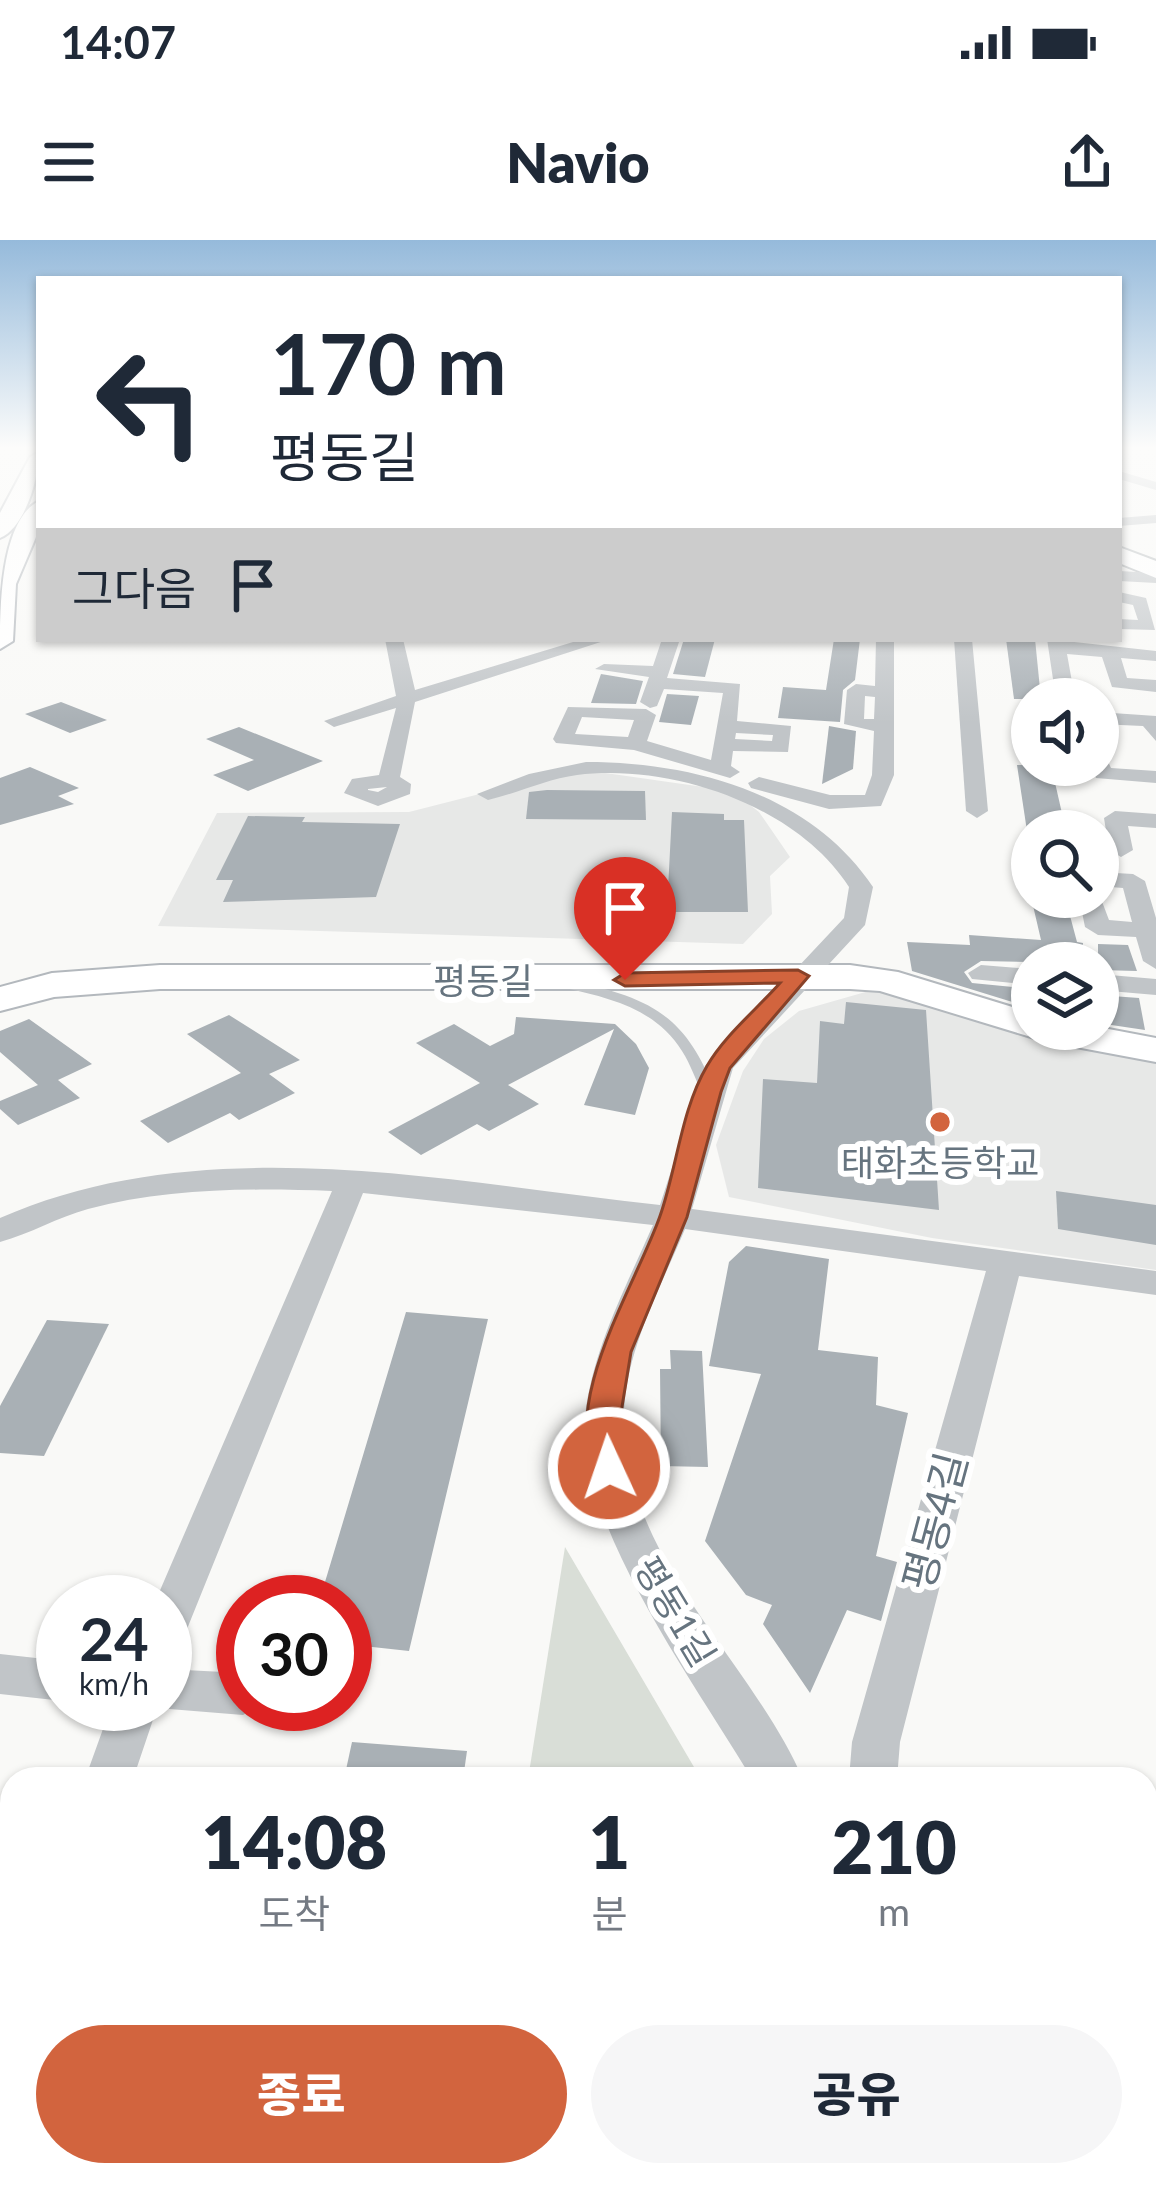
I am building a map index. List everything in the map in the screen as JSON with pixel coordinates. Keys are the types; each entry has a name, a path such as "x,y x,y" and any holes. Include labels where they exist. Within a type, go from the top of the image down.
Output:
{"main road":[{"path":"0,641 3,589 21,542"},
{"path":"1122,556 1156,574"},
{"path":"0,961 160,977"},
{"name":"평동길","path":"0,999 52,985 160,977 798,976 884,980 1011,1019"},
{"path":"1119,1043 1156,1050"}],"street":[{"path":"1122,576 1156,574"},
{"path":"1122,598 1140,602 1149,626 1122,624"},
{"path":"388,780 408,696 406,666 395,642"},
{"path":"537,642 547,658"},
{"path":"334,721 592,642"},
{"path":"636,744 669,642"},
{"path":"646,715 575,711 563,739 636,744 829,802 873,801 883,775 885,642"},
{"path":"963,642 977,811"},
{"path":"1061,678 1057,644 1156,656"},
{"path":"1110,652 1119,683 1156,686"},
{"path":"604,669 733,688 720,768"},
{"path":"1119,701 1156,704"},
{"path":"1119,719 1150,721 1156,735"},
{"path":"488,794 592,767 732,790 763,802"},
{"path":"1119,775 1156,777"},
{"path":"746,779 763,802"},
{"name":"평동1길","path":"763,802 836,848 861,887 856,920 798,976 718,1066 674,1217 616,1352 604,1419 609,1468 632,1538 771,1767"},
{"path":"1121,850 1115,818 1156,821"},
{"path":"1119,880 1133,881 1156,961"},
{"path":"1095,918 1097,927 1147,930"},
{"path":"981,974 1011,976"},
{"path":"1119,984 1156,987"},
{"path":"188,1575 352,1182"},
{"path":"0,1231 34,1213 126,1190 352,1182 674,1217 1156,1283"},
{"name":"평동4길","path":"874,1767 876,1742 1005,1265"},
{"path":"0,1674 36,1678"},
{"path":"113,1767 126,1731"}],"lane":[{"path":"540,980 612,995 659,1017 683,1035 708,1092"}],"shaded area":[{"path":"577,769 732,791 759,812 790,857 770,876 772,914 743,944 158,926 217,813 409,812"},
{"name":"태화초등학교","path":"869,991 919,992 1011,1022 1011,1050 1119,1050 1119,1044 1156,1050 1156,1270 932,1238 729,1197 716,1145 743,1071 764,1039 799,1011"},
{"path":"565,1547 694,1767 530,1767"}],"building":[{"path":"683,642 714,642 705,677 673,674"},
{"path":"834,642 860,642 855,680 843,690 840,722 778,718 783,687 826,690"},
{"path":"1006,642 1035,642 1039,678 1011,678"},
{"path":"601,674 643,681 636,704 591,703"},
{"path":"667,694 699,696 691,725 659,722"},
{"path":"61,702 107,720 70,733 25,714"},
{"path":"829,726 856,731 853,769 822,784"},
{"path":"239,727 323,761 248,791 213,775 254,760 206,739"},
{"path":"30,767 79,788 58,796 74,804 0,825 0,778"},
{"path":"1020,786 1056,786 1061,810 1024,810"},
{"path":"645,791 646,820 526,819 529,792"},
{"path":"672,812 724,814 724,820 744,820 748,912 604,912 607,887 668,889"},
{"path":"248,816 400,824 376,897 223,902 233,880 216,880"},
{"path":"1036,918 1071,918 1077,942 1011,942 1011,962 981,961 964,972 972,983 1011,987 1011,1002 912,971 907,942 970,945 969,935 1041,940"},
{"path":"1119,945 1128,945 1137,971 1119,971"},
{"path":"1119,997 1139,998 1145,1030 1119,1026"},
{"path":"846,1002 926,1010 939,1210 758,1188 763,1079 817,1083 820,1021 844,1024"},
{"path":"229,1015 300,1060 269,1074 295,1093 239,1120 230,1113 168,1143 140,1121 241,1073 187,1034"},
{"path":"516,1017 615,1024 636,1044 649,1068 635,1115 584,1105 614,1029 508,1085 539,1104 489,1131 477,1124 421,1155 388,1132 480,1083 416,1043 454,1024 490,1046 514,1034"},
{"path":"29,1019 92,1064 58,1080 80,1098 18,1125 0,1109 0,1101 38,1085 0,1052 0,1031"},
{"path":"1056,1191 1156,1205 1156,1245 1058,1229"},
{"path":"746,1246 829,1259 818,1350 878,1357 876,1405 908,1413 876,1556 897,1562 881,1621 847,1610 810,1693 763,1624 772,1605 746,1595 705,1541 761,1374 709,1366 729,1262"},
{"path":"406,1312 488,1319 409,1651 372,1647 372,1575 327,1575"},
{"path":"47,1320 109,1324 44,1456 0,1453 0,1406"},
{"path":"670,1350 702,1351 708,1467 661,1466 660,1369 671,1369"},
{"path":"352,1742 467,1751 465,1767 347,1767"}],"place":[{"name":"태화초등학교","path":"940,1122"}],"route":[{"path":"609,1468 604,1419 616,1352 674,1217 708,1092 718,1066 798,976 625,980"}]}
